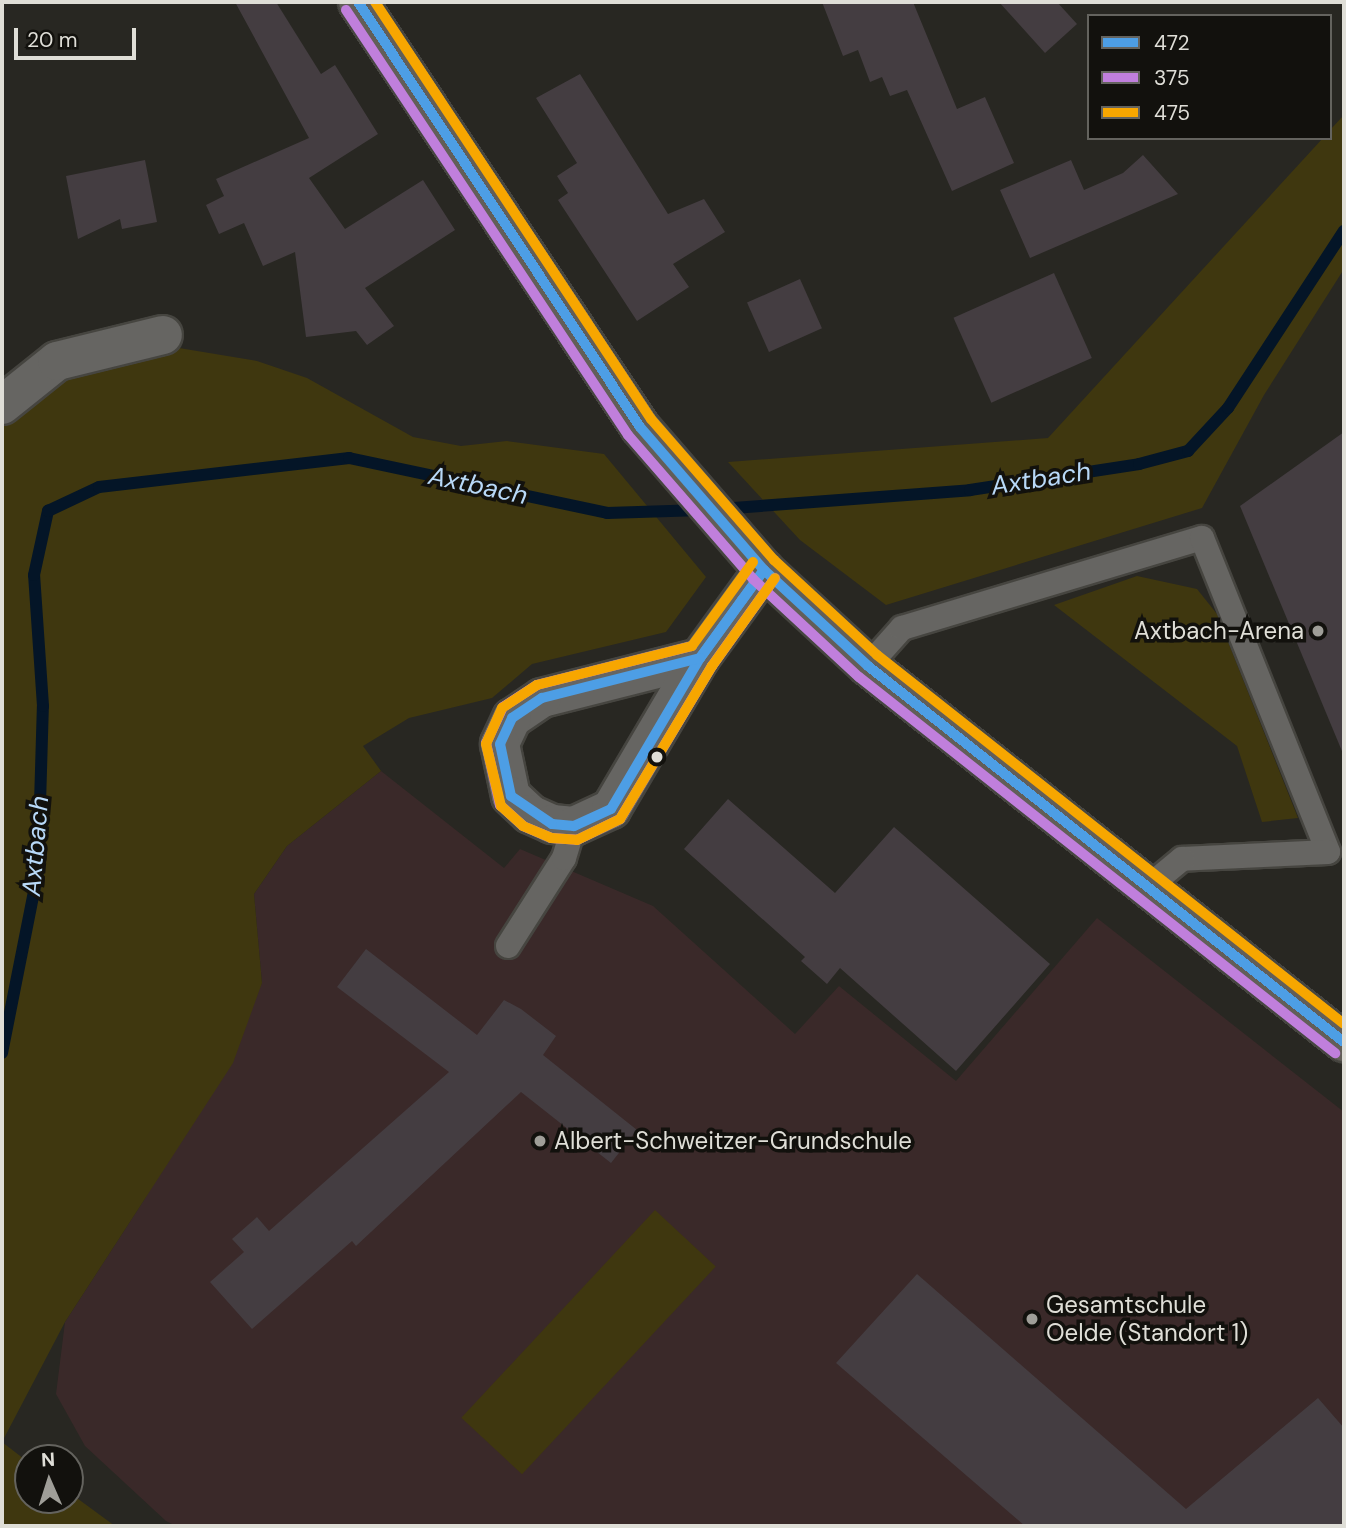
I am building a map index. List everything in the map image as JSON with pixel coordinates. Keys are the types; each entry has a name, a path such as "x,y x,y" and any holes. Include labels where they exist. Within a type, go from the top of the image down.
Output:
{"street":[{"path":"358,2 640,427 764,570 868,666 1147,888 1340,1030"},
{"path":"2,405 57,361 163,335"},
{"path":"701,658 542,698 512,718 500,744 501,770 511,796 530,814 574,826 611,809 701,658 764,570"}],"lane":[{"path":"868,666 902,628 1202,538 1328,852 1182,859 1147,888"},
{"path":"508,946 564,858 574,826"}],"shaded area":[{"path":"1344,115 1344,269 1264,395 1202,508 886,605 800,540 728,462 1048,438 1321,140 1332,140 1332,128"},
{"path":"167,346 257,361 307,378 413,437 461,446 507,441 604,454 706,577 666,632 532,664 492,698 409,718 363,746 381,771 287,846 254,894 262,983 233,1063 65,1322 2,1442 2,422 59,374"},
{"path":"1137,576 1197,589 1217,614 1298,818 1262,822 1237,746 1054,605"},
{"path":"381,771 504,868 520,849 653,906 795,1034 839,986 956,1081 1097,918 1344,1112 1344,1526 176,1526 166,1521 85,1446 56,1394 65,1322 144,1200 262,983 254,894 287,846"},
{"path":"655,1210 716,1267 522,1474 461,1418"},
{"path":"2,1442 14,1451 14,1514 84,1514 84,1503 115,1526 2,1526"}],"building":[{"path":"235,2 276,2 321,74 335,65 378,134 309,178 345,229 423,180 455,230 365,288 394,326 367,345 356,331 306,337 295,252 263,266 244,223 219,234 206,205 224,196 216,179 309,138"},
{"path":"822,2 913,2 957,109 985,97 1014,163 952,191 907,90 890,96 882,77 870,82 858,50 843,56"},
{"path":"999,2 1057,2 1077,24 1045,53"},
{"path":"580,74 668,214 704,199 725,232 673,264 689,287 637,321 558,200 568,193 557,176 577,163 536,98"},
{"path":"1143,155 1178,194 1030,258 1000,190 1071,160 1084,190 1123,173"},
{"path":"145,160 157,222 122,229 120,219 78,239 66,176"},
{"path":"1054,273 1092,358 991,403 954,318"},
{"path":"800,279 822,328 769,352 747,303"},
{"name":"Axtbach-Arena","path":"1344,432 1344,756 1240,506"},
{"path":"728,799 835,893 894,827 1050,964 956,1071 840,968 827,984 801,961 805,957 684,849"},
{"path":"366,949 477,1035 504,1000 521,1009 556,1036 543,1055 637,1130 611,1163 521,1092 356,1246 352,1241 252,1329 210,1282 244,1252 232,1239 257,1217 269,1231 449,1072 337,987"},
{"path":"917,1274 1186,1509 1318,1398 1344,1428 1344,1526 1025,1526 836,1363"}],"waterway":[{"name":"Axtbach","path":"720,509 970,490 1139,464 1188,451 1228,408 1344,231"},
{"name":"Axtbach","path":"2,1053 38,871 43,706 34,575 48,511 99,487 349,458 607,513 702,510"}],"transit line":[{"name":"472","path":"358,2 640,427 764,570 868,666 1344,1042"},
{"name":"475","path":"375,2 651,419 774,560 877,655 1344,1024"},
{"name":"375","path":"346,10 628,435 753,579 859,677 1335,1053"},
{"name":"475","path":"753,562 692,646 537,685 502,708 486,744 501,806 523,826 551,838 577,840 620,819 712,666 775,578"},
{"name":"472","path":"764,570 700,658 742,600 764,570"},
{"name":"375","path":"692,646 537,685 503,707 486,743 500,805 523,826 551,838 577,840 620,819 712,666 775,578"},
{"name":"472","path":"700,658 611,809 574,826 552,824 511,796 500,744 512,718 542,698 700,658"}],"place":[{"name":"Axtbach-Arena","path":"1318,631"},
{"name":"Albert-Schweitzer-Grundschule","path":"540,1141"},
{"name":"Gesamtschule Oelde (Standort 1)","path":"1032,1319"}]}
